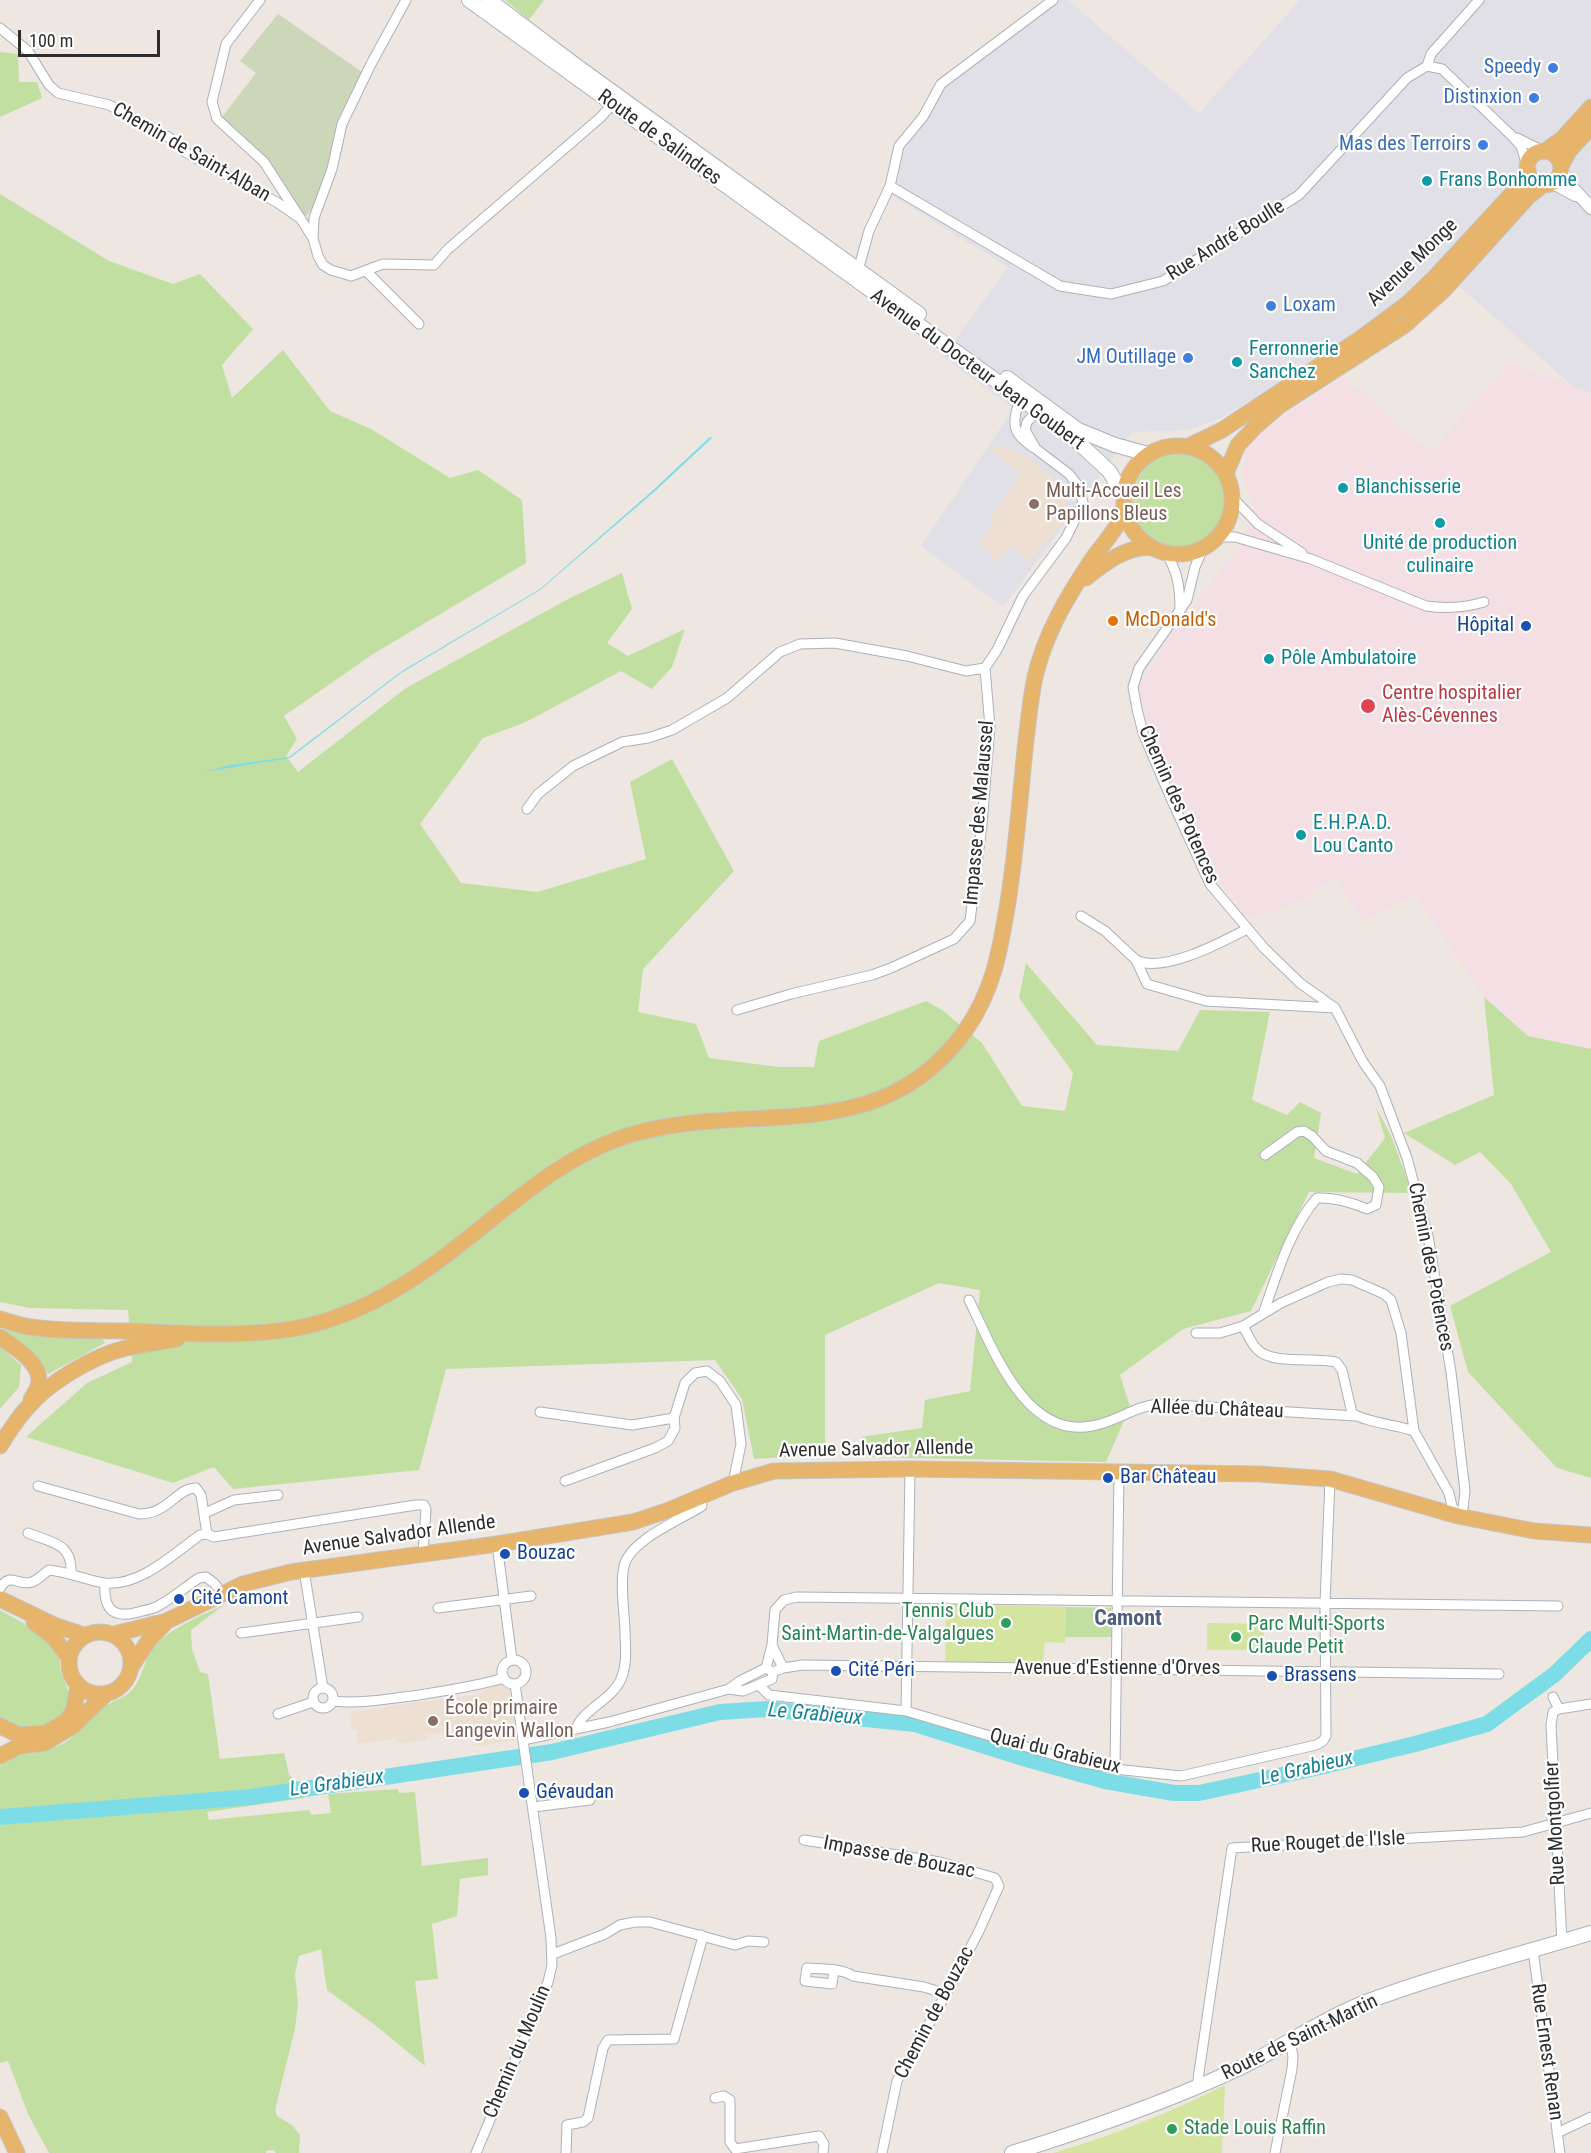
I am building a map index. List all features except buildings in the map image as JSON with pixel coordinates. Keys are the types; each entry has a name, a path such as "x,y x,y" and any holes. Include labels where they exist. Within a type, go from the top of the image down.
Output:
{"main road":[{"name":"Route de Salindres","path":"468,0 616,100"},
{"name":"Route de Salindres","path":"489,0 616,100 854,275"},
{"path":"1591,107 1562,139 1544,151 1533,155 1528,168 1533,180 1546,184 1557,179 1569,151 1591,127"},
{"path":"1544,151 1557,157 1561,168"},
{"name":"Avenue Monge","path":"1189,446 1204,441 1242,417 1361,338 1408,303 1518,187 1528,168"},
{"name":"Avenue Monge","path":"1226,473 1239,446 1256,426 1279,406 1405,325 1443,291 1528,196 1546,184"},
{"name":"Avenue du Docteur Jean Goubert","path":"854,275 1020,399 1041,408 1109,471 1124,501"},
{"name":"Avenue du Docteur Jean Goubert","path":"854,275 1041,408 1078,430 1115,445 1148,454"},
{"path":"0,1319 32,1327 207,1334 253,1334 300,1327 345,1313 385,1296 426,1270 570,1160 599,1146 658,1128 718,1121 829,1114 877,1101 898,1091 937,1065 965,1031 986,997 999,957 1011,883 1035,679 1042,652 1055,619 1090,563 1121,521 1128,479 1136,465 1148,454 1175,445 1189,446 1210,456 1226,473 1233,498 1226,525 1218,537 1203,548 1185,554 1147,547 1122,554 1099,567 1077,586"},
{"path":"1124,501 1128,519 1134,531 1159,550"},
{"path":"27,1407 45,1390 75,1370 103,1356 125,1348 207,1334"},
{"path":"0,1337 36,1369 39,1385 0,1446"},
{"name":"Avenue Salvador Allende","path":"114,1635 167,1621 243,1584 304,1570 497,1544 633,1522 733,1483 774,1471 910,1469 1259,1474 1330,1479 1458,1516 1534,1531 1591,1535"},
{"path":"6,1602 54,1625 84,1635"},
{"path":"6,1602 54,1638 69,1658"},
{"name":"Avenue Salvador Allende","path":"131,1667 149,1640 167,1621"},
{"path":"0,1756 19,1746 45,1743 74,1726 106,1694 123,1684 129,1676 131,1667 128,1648 114,1635 94,1632 84,1635 77,1641 69,1658 69,1668 78,1686 96,1694 106,1694"},
{"path":"0,1726 19,1735 46,1733 66,1721 74,1709 78,1686"},
{"name":"Route de Saint-Martin","path":"1012,2153 1065,2136 1234,2071 1361,2005 1533,1950 1591,1934"},
{"path":"0,2117 17,2153"}],"street":[{"path":"260,0 226,44 213,102 217,119 264,162 313,238 323,265 351,276 368,272 383,264 434,265 448,249 601,117 616,100"},
{"path":"313,238 314,218 332,169 342,124 406,0"},
{"path":"854,275 869,231 890,186 899,146 923,117 941,84 1053,0"},
{"name":"Rue André Boulle","path":"890,186 1060,286 1111,294 1163,281 1299,195 1407,78 1427,66 1431,54 1479,0"},
{"name":"Chemin de Saint-Alban","path":"0,28 28,51 49,85 58,93 109,105 170,138 185,152 278,203 301,219"},
{"path":"1427,66 1442,69 1512,135 1521,146 1528,168"},
{"path":"1512,135 1544,151"},
{"path":"1561,168 1569,184 1588,205"},
{"path":"1546,184 1566,189 1588,205"},
{"path":"368,272 419,324"},
{"path":"527,809 538,794 573,766 622,742 648,738 672,730 727,698 780,652 800,644 835,643 908,656 966,671 985,668 997,650 1023,596 1066,538 1083,503 1080,488 1069,474 1018,434 1013,423 1020,399"},
{"path":"1036,449 1025,430 1027,422 1041,408"},
{"path":"1233,498 1258,524 1311,559"},
{"path":"1218,537 1235,537 1311,559 1426,606 1446,609 1484,602"},
{"name":"Chemin des Potences","path":"1203,548 1195,567 1188,600 1139,668 1133,687 1137,709 1152,753 1192,848 1210,884 1247,929 1300,982 1335,1008 1363,1062 1380,1086 1404,1151 1428,1236 1451,1372 1465,1491 1463,1508 1458,1516"},
{"path":"1159,550 1175,568 1180,587 1180,610"},
{"name":"Impasse des Malaussel","path":"737,1010 891,968 954,939 970,921 982,824 990,728 985,668"},
{"path":"1081,916 1105,931 1143,964 1157,964 1183,957 1217,945 1247,929"},
{"path":"1136,960 1147,984 1180,995 1206,1001 1335,1008"},
{"path":"1263,1314 1284,1255 1305,1212 1317,1198 1350,1202 1367,1209 1376,1205 1379,1187 1373,1177 1358,1162 1326,1151 1304,1131 1297,1132 1264,1155"},
{"path":"1196,1333 1220,1333 1243,1326 1318,1287 1341,1279 1352,1280 1384,1294 1394,1306 1401,1333 1414,1431 1449,1493 1452,1506 1458,1516"},
{"name":"Allée du Château","path":"969,1300 1017,1390 1038,1413 1062,1425 1075,1428 1091,1426 1109,1422 1144,1406 1158,1404 1356,1416 1414,1431"},
{"path":"1243,1326 1256,1348 1264,1354 1283,1358 1334,1361 1339,1364 1350,1408 1356,1416"},
{"path":"565,1481 668,1441 675,1428 674,1418 685,1383 695,1373 707,1371 720,1381 736,1405 741,1444 733,1483"},
{"path":"540,1412 632,1425 674,1418"},
{"path":"906,1711 910,1469"},
{"path":"1115,1768 1119,1472"},
{"path":"1325,1671 1330,1479"},
{"path":"38,1486 139,1514 161,1510 187,1489 196,1488 201,1495 207,1534"},
{"path":"205,1513 234,1500 278,1495"},
{"path":"576,1729 578,1723 605,1700 620,1682 626,1667 623,1574 628,1555 644,1541 702,1506 701,1497"},
{"path":"0,1588 4,1582 9,1580 31,1582 43,1571 49,1570 105,1583 120,1582 144,1574 200,1535 207,1534 214,1537 424,1505 426,1509 423,1554"},
{"path":"28,1533 66,1550 71,1559 71,1574"},
{"path":"497,1544 512,1660"},
{"path":"304,1570 322,1688"},
{"path":"105,1583 106,1603 119,1615 130,1615 156,1608 199,1578 206,1577 214,1582 222,1593"},
{"path":"438,1608 531,1596"},
{"path":"786,1695 775,1686 770,1673 775,1610 784,1600 797,1597 1558,1606"},
{"path":"241,1633 358,1617"},
{"path":"772,1645 783,1668"},
{"path":"512,1660 520,1661 526,1670 524,1678 515,1683 504,1678 503,1667 512,1660"},
{"name":"Avenue d'Estienne d'Orves","path":"770,1673 803,1665 1499,1674"},
{"name":"Quai du Grabieux","path":"759,1685 769,1695 786,1695 906,1711 1058,1756 1115,1768 1181,1776 1294,1751 1323,1741 1326,1736 1325,1671"},
{"path":"729,1689 743,1691 759,1685 770,1673"},
{"path":"523,1743 729,1689 740,1681 770,1673"},
{"path":"333,1701 353,1703 374,1701 460,1689 504,1678"},
{"name":"Chemin du Moulin","path":"476,2153 540,2005 548,1982 553,1954 515,1683"},
{"path":"322,1688 331,1692 333,1701"},
{"path":"318,1708 314,1694 322,1688"},
{"path":"1553,1697 1559,1708 1591,1704"},
{"path":"278,1714 328,1707 333,1701"},
{"name":"Rue Montgolfier","path":"1559,1708 1553,1712 1551,1717 1562,1942"},
{"path":"533,1807 590,1800"},
{"path":"1555,1824 1591,1813"},
{"name":"Rue Rouget de l'Isle","path":"1197,2086 1232,1848 1523,1832 1555,1824"},
{"name":"Impasse de Bouzac","path":"804,1840 940,1862 995,1878"},
{"name":"Chemin de Bouzac","path":"882,2153 897,2081 979,1931 999,1886 995,1878"},
{"path":"553,1954 605,1934 620,1925 635,1922 650,1922 735,1944 748,1941 764,1942"},
{"path":"566,2153 567,2125 583,2122 588,2118 603,2048 609,2040 674,2039 702,1940 701,1935"},
{"name":"Rue Ernest Renan","path":"1533,1950 1560,2153"},
{"path":"834,1971 924,1987 946,1994"},
{"path":"1275,2153 1292,2069 1293,2056 1290,2042"},
{"path":"715,2098 724,2096 730,2100 730,2142 735,2149 819,2136 824,2144 823,2153"},
{"path":"1557,2133 1591,2117"}],"shaded area":[{"path":"1060,0 1068,0 1199,113 1300,0 1591,0 1591,393 1575,388 1440,269 1348,343 1221,418 1187,430 1132,432 1003,607 921,546 1014,408 943,357 1008,267 889,194 900,158 949,83"},
{"name":"Centre hospitalier Alès-Cévennes","path":"1510,363 1591,393 1591,1049 1528,1036 1484,997 1415,894 1362,921 1339,881 1331,877 1319,888 1299,900 1271,913 1248,917 1202,859 1148,727 1140,686 1164,645 1239,547 1254,507 1242,475 1248,444 1294,409 1344,378 1430,453"},
{"name":"Multi-Accueil Les Papillons Bleus","path":"999,447 1017,451 1059,483 1068,498 1066,518 1030,561 1011,547 1006,553 1004,552 997,563 991,559 993,555 978,545 994,522 990,518 1021,474 989,449"},
{"name":"École primaire Langevin Wallon","path":"502,1683 509,1687 517,1740 475,1746 473,1729 427,1735 427,1740 396,1743 395,1739 358,1743 357,1730 352,1730 350,1712 481,1694 481,1691"}],"green space":[{"path":"505,0 544,0 529,20"},
{"path":"278,14 362,72 337,125 317,199 311,211 303,218 266,159 222,117 256,73 240,61"},
{"path":"0,52 18,54 19,82 37,82 42,98 0,117"},
{"path":"0,194 109,261 173,284 200,274 253,329 222,365 232,398 283,350 330,411 371,429 450,478 478,470 522,500 526,563 373,654 284,716 297,739 286,756 298,772 406,688 570,598 622,573 632,609 607,643 628,656 685,629 672,667 652,689 621,671 526,722 483,738 420,824 461,883 538,892 646,859 630,782 672,759 734,871 643,969 638,1012 696,1024 709,1058 779,1067 814,1067 819,1041 926,1001 942,1010 982,1043 1022,1106 1065,1111 1073,1073 1019,998 1026,963 1097,1045 1178,1051 1200,1010 1270,1012 1252,1100 1287,1115 1300,1102 1321,1113 1314,1158 1357,1174 1385,1138 1376,1107 1392,1138 1412,1193 1309,1192 1251,1311 1183,1329 1120,1375 1130,1407 1106,1462 864,1457 861,1437 922,1428 925,1400 970,1391 980,1290 939,1283 825,1335 825,1455 754,1459 742,1399 715,1360 446,1369 419,1470 233,1489 214,1467 173,1483 26,1437 87,1383 132,1362 128,1310 30,1308 0,1302"},
{"path":"1171,453 1189,453 1214,466 1224,482 1227,500 1224,518 1214,534 1189,547 1171,547 1146,534 1133,509 1133,491 1146,466"},
{"path":"1484,997 1528,1036 1591,1049 1591,1478 1557,1468 1468,1372 1450,1306 1551,1252 1511,1184 1480,1152 1455,1165 1404,1133 1494,1095"},
{"path":"4,1329 69,1338 102,1339 105,1343 48,1374 37,1357"},
{"path":"0,1347 21,1365 19,1387 0,1409"},
{"name":"Tennis Club Saint-Martin-de-Valgalgues","path":"946,1604 1066,1607 1065,1643 1045,1642 1043,1663 945,1662"},
{"path":"224,1605 191,1630 192,1649 200,1672 208,1674 220,1759 284,1753 289,1775 300,1783 304,1798 207,1812 209,1820 309,1810 312,1815 331,1813 328,1794 398,1789 399,1793 415,1792 422,1866 488,1858 488,1875 460,1879 457,1916 432,1924 438,1979 415,1981 425,2066 327,1990 321,1949 299,1956 295,1974 298,2004 295,2029 275,2110 277,2116 292,2125 300,2135 299,2153 276,2153 273,2150 266,2151 266,2153 49,2153 28,2114 8,2061 0,2063 0,1766 21,1754 52,1748 67,1741 99,1710 133,1689 154,1646 159,1641 182,1625"},
{"path":"1066,1607 1111,1608 1112,1637 1065,1637"},
{"path":"0,1610 23,1623 53,1647 59,1655 61,1672 70,1695 66,1710 52,1724 26,1731 0,1719"},
{"name":"Parc Multi-Sports Claude Petit","path":"1207,1623 1264,1624 1264,1650 1207,1650"},
{"name":"Stade Louis Raffin","path":"1225,2085 1222,2153 1053,2153 1141,2123"}],"water":[{"path":"710,437 712,438 654,492 540,590 401,673 290,758 204,772 230,765 289,757 402,671 540,589"}],"waterway":[{"name":"Le Grabieux","path":"0,1817 251,1797 552,1752 720,1712 767,1709 915,1724 1105,1781 1174,1793 1199,1793 1320,1767 1487,1724 1555,1674 1591,1639"}],"place":[{"name":"Speedy","path":"1553,68"},
{"name":"Distinxion","path":"1534,98"},
{"name":"Mas des Terroirs","path":"1483,145"},
{"name":"Frans Bonhomme","path":"1427,181"},
{"name":"Loxam","path":"1271,306"},
{"name":"JM Outillage","path":"1188,358"},
{"name":"Ferronnerie Sanchez","path":"1237,362"},
{"name":"Blanchisserie","path":"1343,488"},
{"name":"Multi-Accueil Les Papillons Bleus","path":"1034,504"},
{"name":"Unité de production culinaire","path":"1440,523"},
{"name":"McDonald's","path":"1113,621"},
{"name":"Hôpital","path":"1526,626"},
{"name":"Pôle Ambulatoire","path":"1269,659"},
{"name":"Centre hospitalier Alès-Cévennes","path":"1368,706"},
{"name":"E.H.P.A.D. Lou Canto","path":"1301,835"},
{"name":"Bar Château","path":"1108,1478"},
{"name":"Bouzac","path":"505,1554"},
{"name":"Cité Camont","path":"179,1599"},
{"name":"Tennis Club Saint-Martin-de-Valgalgues","path":"1006,1623"},
{"name":"Parc Multi-Sports Claude Petit","path":"1236,1637"},
{"name":"Cité Péri","path":"836,1671"},
{"name":"Brassens","path":"1272,1676"},
{"name":"École primaire Langevin Wallon","path":"433,1721"},
{"name":"Gévaudan","path":"524,1793"},
{"name":"Stade Louis Raffin","path":"1172,2129"}],"district":[{"name":"Camont","path":"1128,1619"}]}
